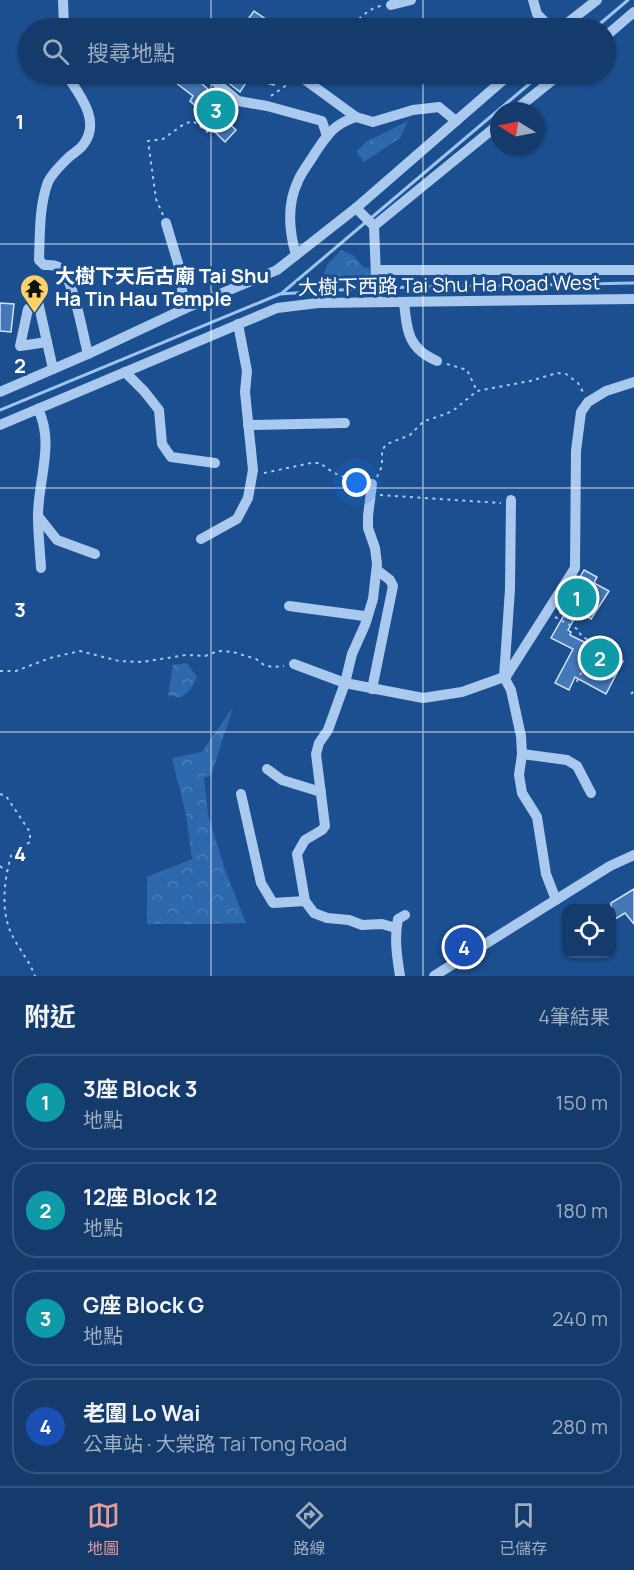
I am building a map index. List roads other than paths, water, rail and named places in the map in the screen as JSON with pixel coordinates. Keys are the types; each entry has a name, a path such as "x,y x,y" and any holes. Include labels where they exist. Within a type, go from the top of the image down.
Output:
{"street":[{"path":"63,0 64,18"},
{"path":"391,5 411,0"},
{"path":"533,0 537,14 541,18"},
{"path":"574,18 597,0"},
{"path":"616,27 634,12"},
{"path":"72,84 87,108 90,121 89,132 84,144 61,164 49,180 41,218 39,260 44,265 54,265 62,270 71,286 88,354"},
{"path":"218,84 238,101 267,106 322,121 327,136"},
{"path":"307,84 357,117 373,122 413,110 439,107 456,122"},
{"path":"0,392 277,270 358,209 499,84"},
{"path":"525,102 548,84"},
{"path":"296,255 290,234 292,201 297,181 327,136 341,122 357,117"},
{"path":"373,225 490,131"},
{"path":"358,209 373,225 377,302"},
{"path":"166,223 180,270 184,309"},
{"path":"377,270 634,270"},
{"path":"35,288 53,369"},
{"name":"大樹下西路 Tai Shu Ha Road West","path":"0,425 277,308 318,303 634,299"},
{"path":"404,302 412,342 424,356 437,362"},
{"path":"38,305 28,309 20,346 47,342"},
{"path":"201,539 237,519 248,498 253,470 245,392 247,371 238,324"},
{"path":"125,372 159,410 162,444 171,457 215,463"},
{"path":"294,663 345,683 423,698 462,692 505,678 575,568 576,452 581,412 588,402 606,391 634,382"},
{"path":"38,409 46,429 38,516 41,568"},
{"path":"248,425 345,423"},
{"path":"372,484 368,528 377,555 373,599 368,619 352,654 345,683 328,730 319,743 316,754 325,826 305,840 297,854 305,901 314,913 362,925 382,924 396,928"},
{"path":"511,500 510,589 505,678 511,690 521,736 522,754 519,775 522,793 537,817 546,874 556,900"},
{"path":"38,516 57,540 95,554"},
{"path":"372,689 393,586 390,580 377,570"},
{"path":"289,606 364,616 368,619"},
{"path":"522,754 567,760 577,766 591,793"},
{"path":"267,769 282,780 321,792"},
{"path":"241,794 261,883 266,894 273,903 305,901"},
{"path":"434,976 610,866 634,855"},
{"path":"400,976 396,955 396,928 398,919 405,915"}],"waterway":[{"path":"607,18 628,0"},
{"path":"371,218 529,84"},
{"path":"282,293 366,222"},
{"path":"0,410 280,294 370,288 634,283"}],"place":[{"name":"G座 Block G","path":"216,110"},
{"name":"大樹下天后古廟 Tai Shu Ha Tin Hau Temple","path":"34,314"},
{"name":"3座 Block 3","path":"577,598"},
{"name":"12座 Block 12","path":"600,658"},
{"name":"老圍 Lo Wai","path":"464,947"}]}
